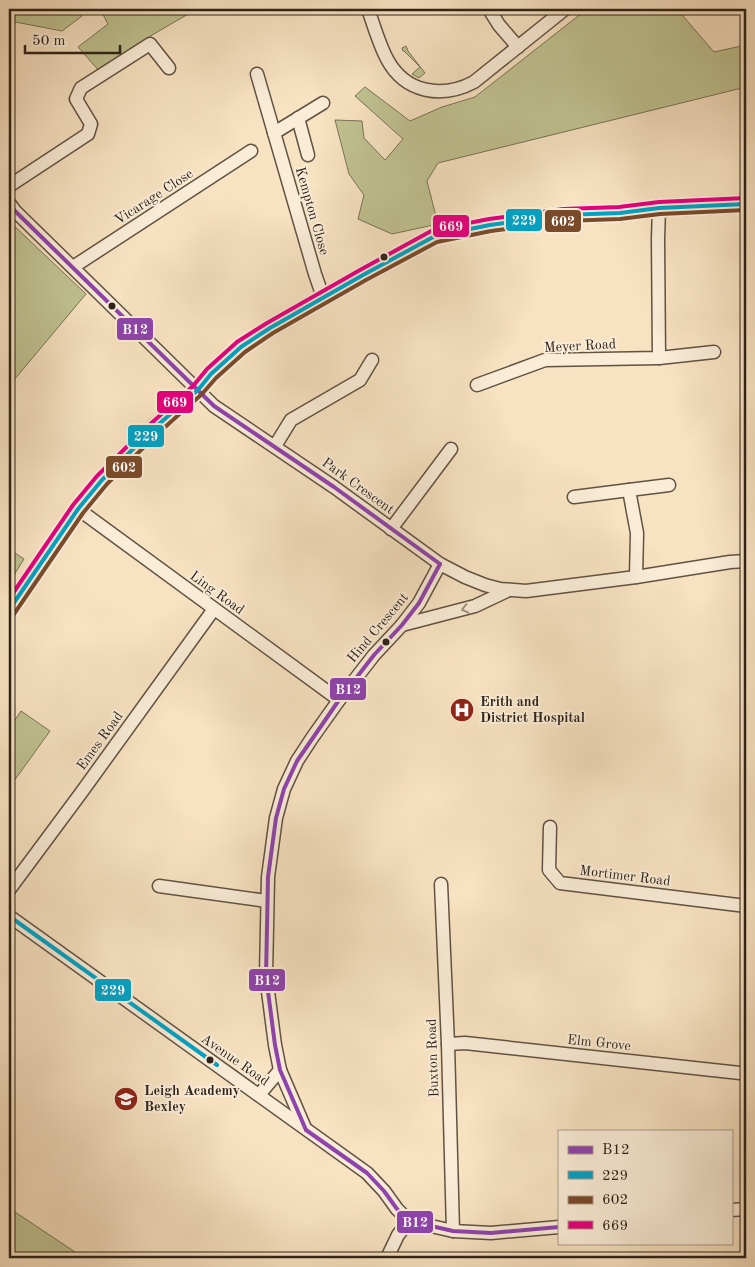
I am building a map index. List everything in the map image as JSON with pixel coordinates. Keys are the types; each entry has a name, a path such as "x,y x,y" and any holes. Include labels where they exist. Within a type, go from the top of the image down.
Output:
{"main road":[{"path":"9,610 78,509 129,452 198,390 211,374 242,348 270,328 323,297 435,236 490,225 554,216 746,204"}],"street":[{"path":"368,9 387,60 401,78 410,84 430,91 442,92 453,91 474,82 565,9"},
{"path":"489,9 518,47"},
{"path":"9,186 88,134 91,124 76,99 81,88 150,44 169,68"},
{"name":"Kempton Close","path":"257,74 323,297"},
{"path":"274,133 323,102"},
{"name":"Kempton Close","path":"298,118 308,155"},
{"name":"Vicarage Close","path":"73,268 251,151"},
{"name":"Park Crescent","path":"9,203 214,406 334,487 440,564 465,577 500,589 526,591 746,561"},
{"path":"659,208 659,358"},
{"name":"Meyer Road","path":"477,385 545,360 659,358 714,352"},
{"path":"275,446 291,420 360,380 372,360"},
{"path":"391,529 451,449"},
{"path":"574,497 669,485"},
{"path":"630,490 637,533 636,577"},
{"name":"Ling Road","path":"78,509 338,700"},
{"name":"Hind Crescent","path":"306,1130 280,1070 266,976 268,877 276,818 284,789 297,761 338,700 374,655 420,603 440,564"},
{"name":"Park Crescent","path":"402,625 475,606 509,590"},
{"name":"Emes Road","path":"9,890 214,609"},
{"name":"Mortimer Road","path":"550,827 549,870 560,883 746,906"},
{"name":"Buxton Road","path":"441,884 453,1231"},
{"path":"159,886 267,901"},
{"name":"Avenue Road","path":"9,916 367,1173 409,1221"},
{"name":"Elm Grove","path":"448,1044 465,1043 740,1074 746,1073"},
{"path":"259,1095 280,1070"},
{"path":"732,1210 746,1209"},
{"path":"387,1258 398,1234 409,1221 453,1231 491,1233 558,1226"}],"green space":[{"path":"9,9 77,9 82,16 62,31 10,21"},
{"path":"100,9 197,9 152,35 100,72 78,47 108,24"},
{"path":"587,9 677,9 714,52 746,45 746,89 738,89 438,163 427,181 438,224 392,234 358,219 364,195 349,174 335,120 362,121 364,138 385,160 403,139 355,96 365,87 410,121 442,107 475,97"},
{"path":"406,46 425,73 419,78 412,74 420,67 403,51 402,48"},
{"path":"9,221 86,294 9,386"},
{"path":"9,549 24,559 9,583"},
{"path":"21,711 50,731 9,788 9,729"},
{"path":"9,1208 84,1258 9,1258"}],"transit line":[{"name":"669","path":"9,599 73,505 97,476 237,342 267,323 433,230 489,219 563,209 746,198"},
{"name":"B12","path":"9,203 214,406 334,487 440,564"},
{"name":"229","path":"9,610 78,509 102,480 151,431 198,390 211,374 241,347 270,328 363,275 435,236 490,225 563,215 746,204"},
{"name":"602","path":"14,614 83,513 107,484 155,436 202,394 216,378 245,352 273,333 366,280 437,242 491,231 564,221 746,210"},
{"name":"B12","path":"306,1130 280,1070 266,976 268,877 276,818 284,789 297,761 339,700 374,655 402,625 419,603 440,564"},
{"name":"229","path":"9,916 217,1065"},
{"name":"B12","path":"306,1130 367,1173 409,1221 453,1231 491,1233 558,1227"}],"place":[{"name":"Erith and District Hospital","path":"462,710"},
{"name":"Leigh Academy Bexley","path":"126,1099"}]}
